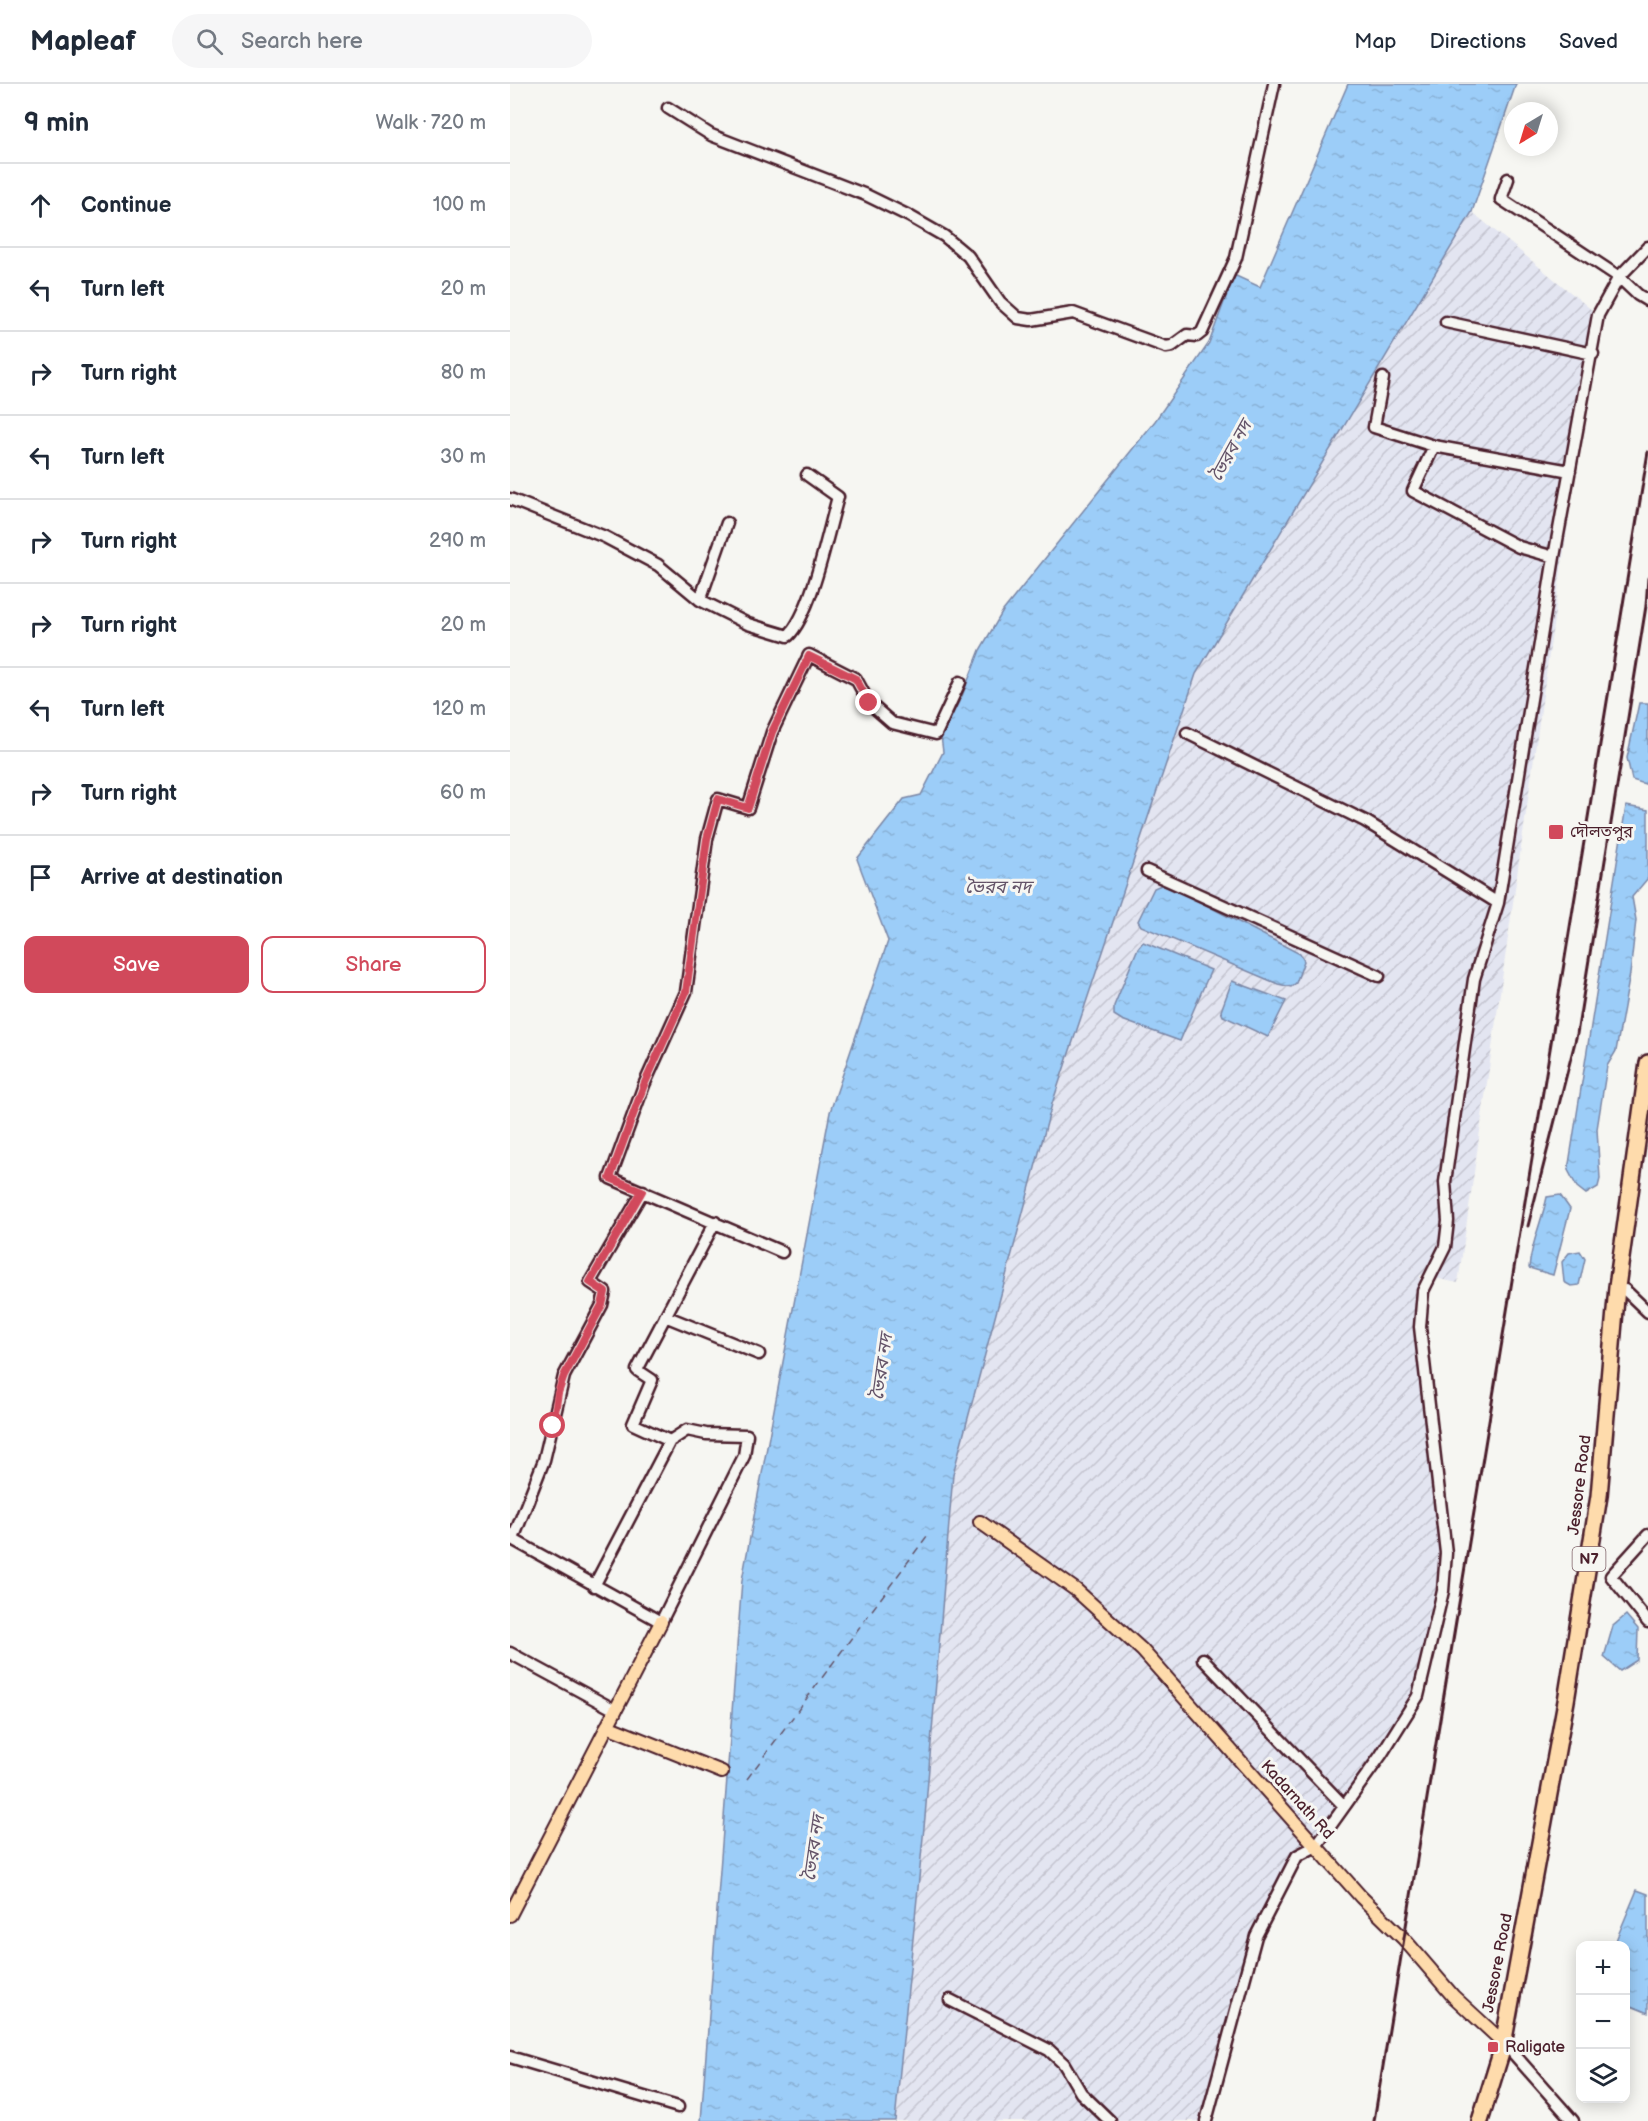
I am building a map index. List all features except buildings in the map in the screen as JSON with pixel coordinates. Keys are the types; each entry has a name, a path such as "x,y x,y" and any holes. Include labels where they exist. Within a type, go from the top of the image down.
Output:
{"highway":[{"name":"Jessore Road","path":"1503,2045 1566,1701 1599,1496 1617,1287 1648,1063"},
{"name":"Jessore Road","path":"1480,2121 1518,2003 1570,1722 1606,1502 1625,1290 1648,1119"}],"main road":[{"name":"Kadarnath Rd","path":"980,1522 1076,1590 1142,1650 1361,1897 1404,1939 1453,1996 1503,2045"},
{"path":"510,1914 661,1622"},
{"path":"607,1726 722,1772"}],"street":[{"path":"668,108 711,135 866,195 944,236 968,256 1000,302 1018,318 1031,320 1073,314 1166,347 1172,346 1187,335 1197,336 1202,332 1229,279 1236,258 1274,84"},
{"path":"1508,179 1502,199 1619,277 1648,301"},
{"path":"1206,2121 1256,1936 1297,1856 1316,1846 1381,1755 1418,1696 1443,1591 1446,1553 1420,1327 1423,1291 1445,1246 1449,1221 1445,1182 1474,979 1498,903 1554,557 1593,354 1598,315 1619,277 1648,247"},
{"path":"1446,322 1593,354"},
{"path":"1383,378 1374,427 1434,446 1570,471"},
{"path":"1434,446 1413,491 1519,548 1554,557"},
{"path":"510,499 605,537 658,565 700,600 748,624 790,635 799,621 815,577 838,497 807,475"},
{"path":"700,600 727,523"},
{"path":"782,1252 610,1178 644,1085 686,992 707,839 718,799 748,808 772,732 809,656 856,679 869,703 892,723 936,734 960,682"},
{"path":"1187,733 1365,821 1498,903"},
{"path":"1147,871 1379,976"},
{"path":"594,1586 670,1441 687,1431 747,1435 744,1456 661,1622 594,1586 511,1539 544,1460 564,1376 602,1305 605,1292 590,1282 642,1191"},
{"path":"670,1441 633,1424 652,1380 637,1370 715,1222"},
{"path":"1625,1290 1648,1312"},
{"path":"666,1316 759,1354"},
{"path":"1648,1535 1611,1576 1648,1622"},
{"path":"510,1653 615,1710"},
{"path":"1203,1659 1344,1806"},
{"path":"950,2000 1049,2050 1064,2064 1081,2093 1110,2121"},
{"name":"Kadarnath Rd","path":"1503,2045 1573,2121"},
{"path":"510,2056 678,2107"}],"shaded area":[{"path":"1472,212 1598,315 1458,1283 1420,1275 1420,1327 1442,1505 1443,1591 1410,1709 1344,1806 1297,1856 1256,1936 1212,2121 894,2121 953,1474 1052,1104 1196,674"}],"water":[{"name":"ভৈরব নদ","path":"1348,84 1516,84 1510,102 1504,102 1504,119 1472,212 1196,674 1052,1104 953,1474 925,1817 895,2121 701,2121 742,1580 830,1112 888,941 857,859 904,799 921,795 943,752 941,736 962,696 980,650 1003,611 1155,421 1209,343 1234,275 1260,287"},
{"path":"1639,703 1648,703 1648,785 1632,780 1627,758"},
{"path":"1626,806 1648,810 1648,878 1632,897 1636,920 1630,974 1616,1051 1607,1066 1597,1129 1600,1179 1598,1187 1586,1194 1577,1187 1568,1170"},
{"path":"1161,885 1183,893 1300,954 1304,961 1296,983 1291,987 1278,984 1141,926 1138,921 1154,888"},
{"path":"1143,942 1211,970 1180,1041 1114,1015 1114,1006 1138,948"},
{"path":"1232,981 1286,1001 1268,1037 1223,1016 1221,1011"},
{"path":"1560,1195 1570,1209 1553,1275 1529,1268 1547,1197"},
{"path":"1580,1251 1585,1259 1579,1285 1571,1286 1564,1282 1562,1262 1569,1253"},
{"path":"1626,1615 1638,1629 1637,1660 1620,1671 1604,1657 1613,1626"},
{"path":"1637,1890 1648,1894 1648,2013 1630,2006 1630,1941 1616,1941"}],"ferry route":[{"path":"747,1779 930,1532"}],"railway":[{"path":"1374,2121 1648,452"},
{"path":"1528,1226 1577,1034 1646,606 1648,578"}],"place":[{"name":"দৌলতপুর","path":"1556,832"},
{"name":"Raligate","path":"1493,2047"}],"route":[{"path":"553,1426 558,1393 564,1376 602,1305 605,1292 590,1282 642,1191 610,1178 644,1085 686,992 707,839 718,799 748,808 762,757 772,732 809,656 856,679 869,703"}]}
